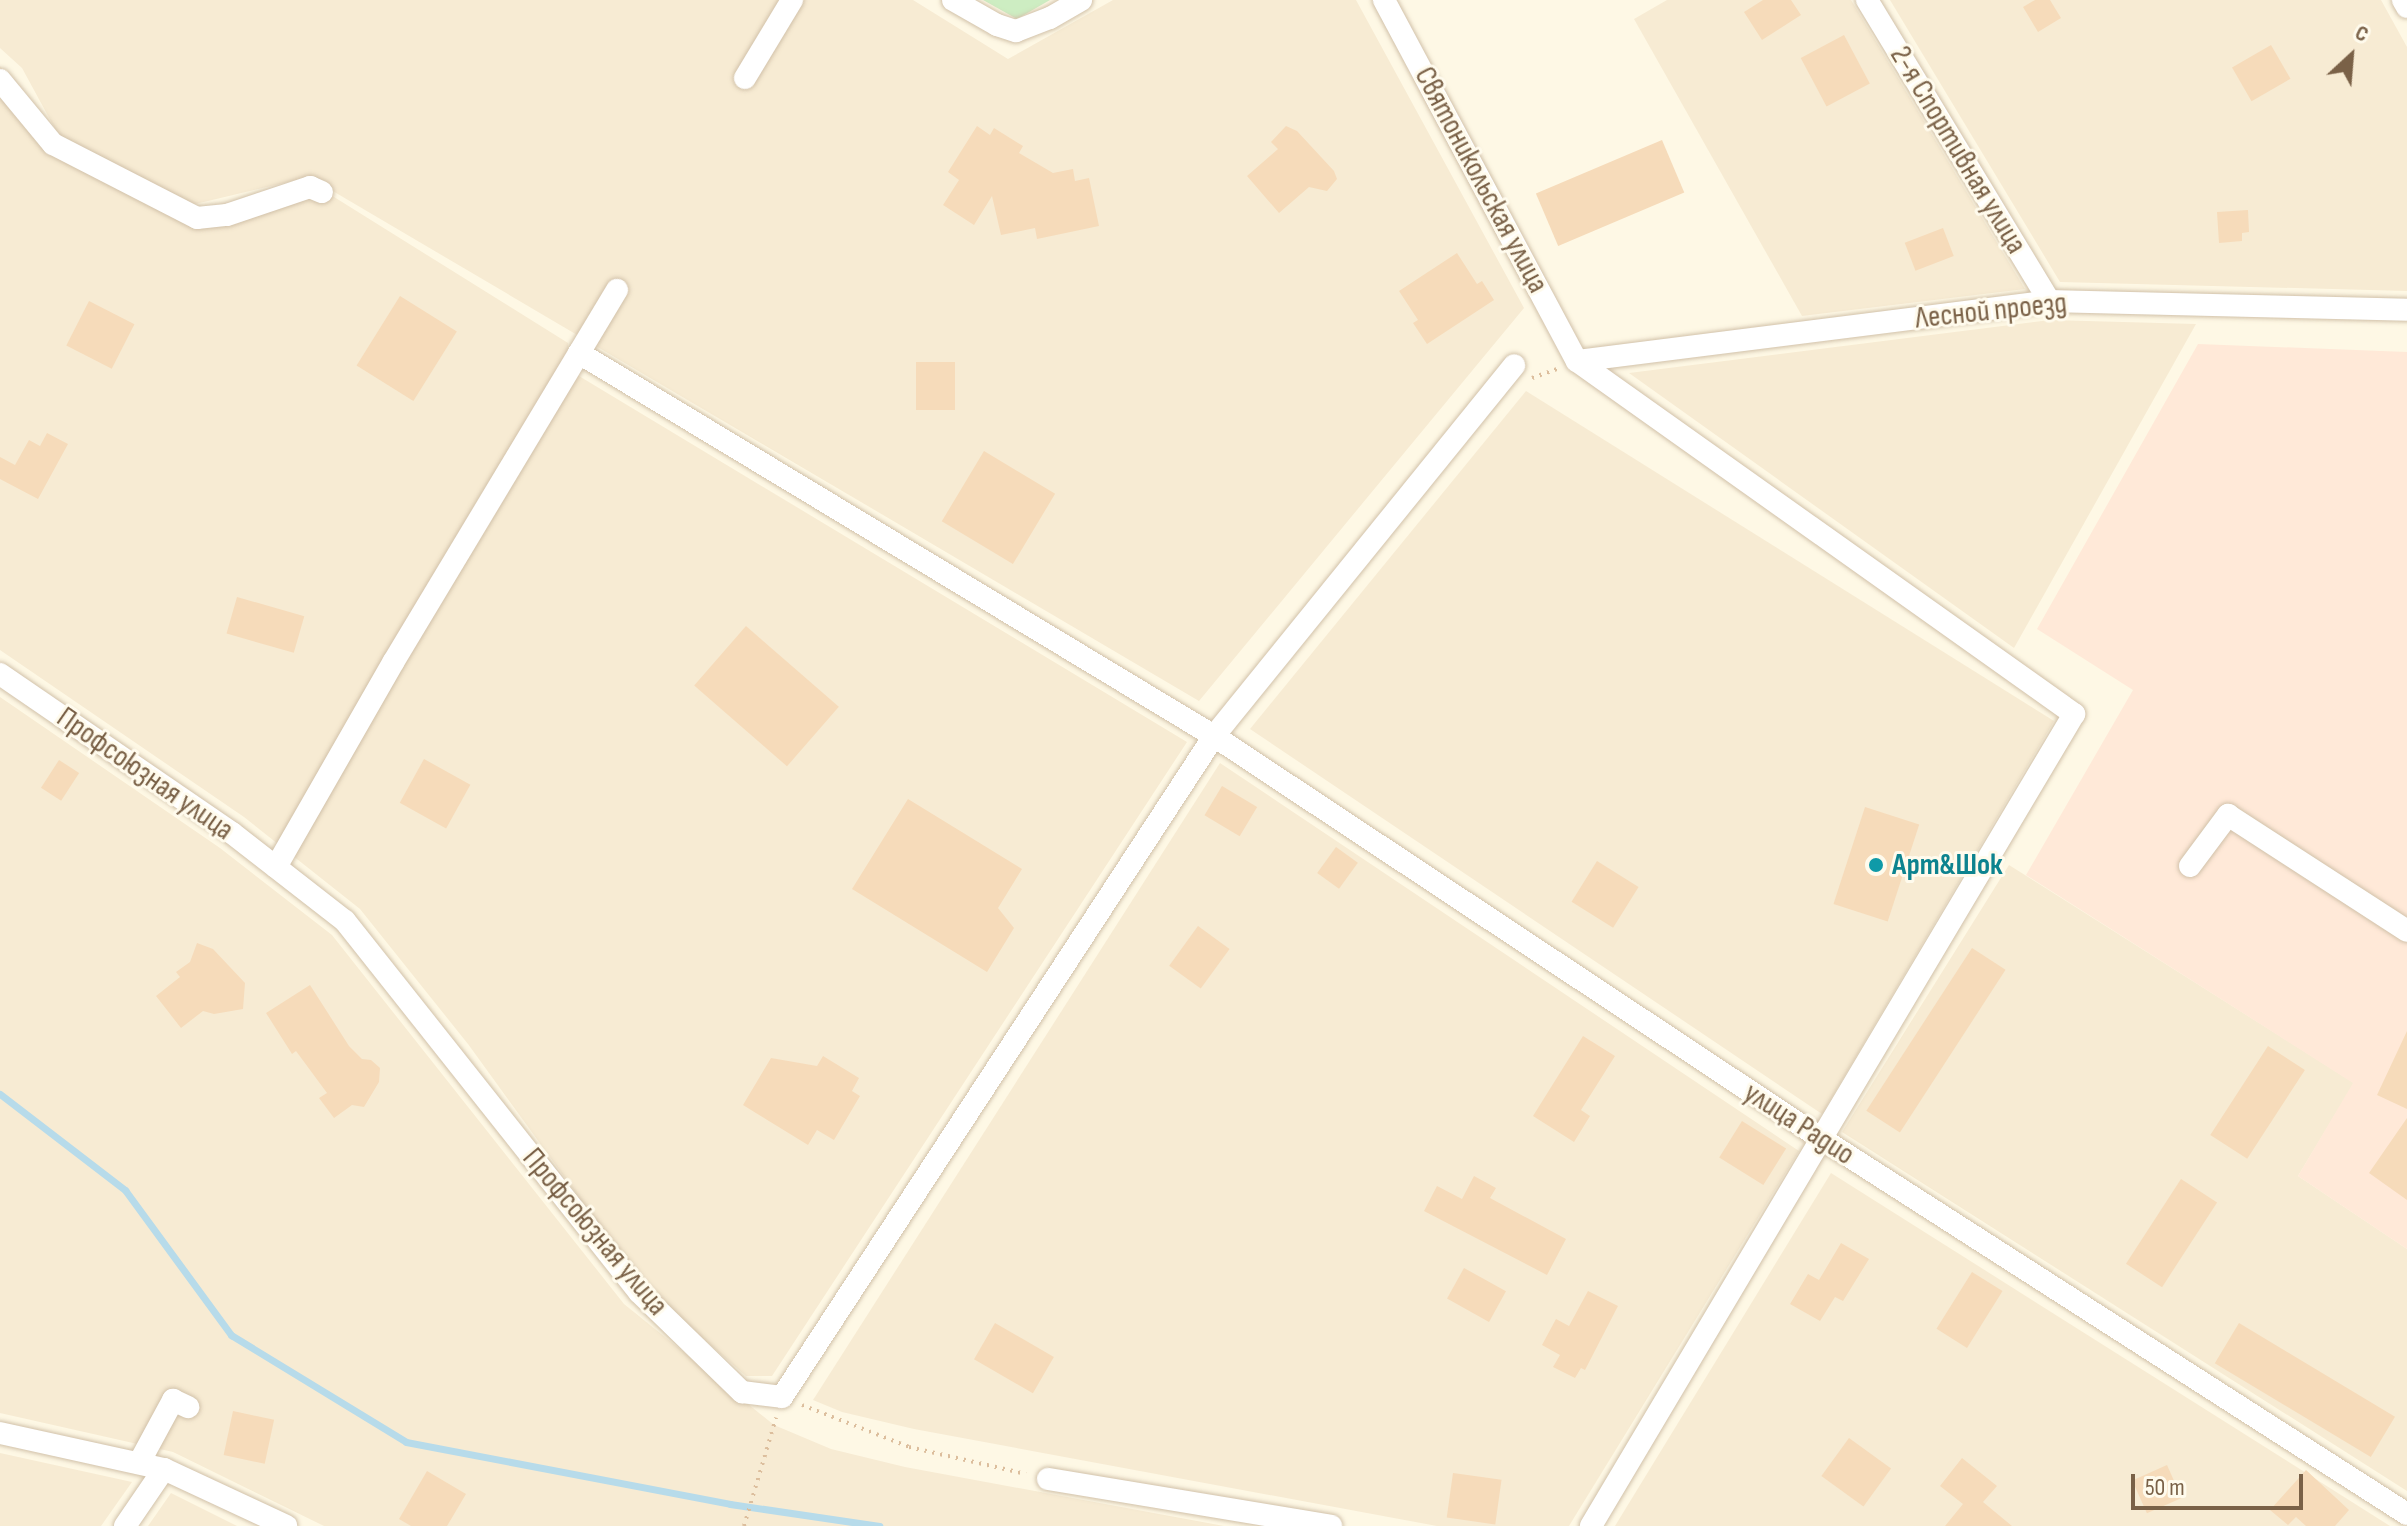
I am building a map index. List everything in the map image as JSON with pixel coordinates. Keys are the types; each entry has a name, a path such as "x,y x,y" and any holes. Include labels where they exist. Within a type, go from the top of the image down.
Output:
{"street":[{"path":"745,78 792,0"},
{"path":"953,0 997,25 1016,31 1050,18 1081,0"},
{"name":"Святоникольская улица","path":"1384,0 1577,361"},
{"name":"2-я Спортивная улица","path":"1867,0 2049,301"},
{"path":"2403,0 2407,7"},
{"path":"0,80 53,144 197,218 227,215 310,187 322,192"},
{"path":"276,867 394,661 617,290"},
{"name":"Лесной проезд","path":"1577,361 2049,301 2407,310"},
{"name":"улица Радио","path":"579,353 1206,731 1819,1137 2407,1514"},
{"path":"1577,361 2074,714 1819,1137 1591,1526"},
{"path":"782,1397 1206,731 1514,365"},
{"name":"Профсоюзная улица","path":"0,674 276,867 345,921 639,1292 742,1392 782,1397"},
{"path":"2190,866 2228,815 2407,931"},
{"path":"139,1463 173,1400 188,1407"},
{"path":"0,1433 164,1469 286,1526"},
{"path":"125,1526 164,1469"},
{"path":"1048,1479 1331,1526"}],"path":[{"path":"1514,365 1534,379 1577,361"},
{"path":"744,1526 782,1397 909,1447 1048,1479"}],"shaded area":[{"path":"0,0 913,0 1008,59 1113,0 1356,0 1524,308 1199,701 309,177 187,206 59,136 22,68 0,48"},
{"path":"1667,0 1851,0 2025,289 1802,316 1634,19"},
{"path":"1890,0 2381,0 2407,47 2407,291 2060,282"},
{"path":"0,66 58,142 198,214 310,182 568,343 569,370 1187,742 772,1376 746,1376 645,1288 468,1044 360,909 244,817 0,650"},
{"path":"2050,320 2196,324 2014,648 1629,373"},
{"path":"2198,344 2407,352 2407,1249 2298,1176 2353,1083 2026,875 2133,690 2037,629"},
{"path":"1526,391 2054,721 1822,1114 1250,729"},
{"path":"0,697 220,848 332,935 624,1304 774,1425 831,1449 905,1467 1224,1526 324,1526 173,1452 0,1413"},
{"path":"1220,763 1799,1151 1569,1526 1437,1526 914,1429 842,1412 813,1400"},
{"path":"2009,865 2354,1083 2298,1176 2407,1249 2407,1491 1842,1132"},
{"path":"1831,1173 2390,1526 1615,1526"},
{"path":"0,1453 132,1482 101,1526 0,1526"},
{"path":"171,1493 237,1526 148,1526"}],"green space":[{"path":"983,0 1050,0 1017,19"}],"building":[{"path":"1763,0 1791,0 1801,15 1762,40 1744,12"},
{"path":"2035,0 2050,0 2061,18 2038,32 2023,7"},
{"path":"1844,35 1870,84 1827,107 1801,58"},
{"path":"2271,45 2290,79 2252,101 2232,68"},
{"path":"977,126 990,135 994,128 1023,146 1019,153 1053,173 1073,169 1075,181 1089,178 1099,226 1037,239 1035,228 1001,235 992,196 974,225 943,205 959,180 948,172"},
{"path":"1286,126 1297,131 1334,171 1337,179 1327,191 1309,187 1279,213 1247,176 1278,149 1271,142"},
{"path":"1662,140 1684,192 1558,246 1536,194"},
{"path":"2248,210 2249,232 2242,233 2242,241 2219,243 2217,212"},
{"path":"1943,228 1954,256 1915,271 1905,243"},
{"path":"1457,253 1477,284 1482,281 1494,300 1427,344 1413,323 1418,320 1399,291"},
{"path":"400,296 457,332 413,401 357,366"},
{"path":"89,301 134,324 112,369 66,346"},
{"path":"916,362 955,362 955,410 916,410"},
{"path":"47,433 68,444 38,499 0,479 0,457 15,465 29,440 40,446"},
{"path":"984,451 1055,494 1013,564 942,521"},
{"path":"237,597 304,616 294,653 227,634"},
{"path":"746,626 839,707 787,766 694,686"},
{"path":"424,759 470,785 446,828 400,803"},
{"path":"59,760 79,773 61,801 41,788"},
{"path":"1222,786 1257,807 1240,836 1204,815"},
{"path":"908,799 1022,869 998,908 1014,928 987,972 852,889"},
{"name":"Арт&Шок","path":"1865,807 1919,825 1888,922 1833,904"},
{"path":"1336,847 1358,863 1339,889 1317,873"},
{"path":"1597,861 1639,887 1613,928 1572,902"},
{"path":"1198,926 1230,949 1201,989 1169,966"},
{"path":"197,943 213,949 245,983 243,1009 214,1014 203,1011 181,1028 156,996 180,977 176,972 190,962"},
{"path":"1972,948 2006,970 1900,1132 1866,1111"},
{"path":"310,985 349,1046 362,1059 371,1060 380,1068 379,1082 364,1107 352,1105 334,1118 319,1098 327,1093 296,1051 292,1054 266,1013"},
{"path":"2407,1031 2407,1109 2377,1095"},
{"path":"1583,1036 1615,1056 1581,1110 1590,1116 1574,1142 1533,1116"},
{"path":"2268,1046 2305,1070 2247,1159 2210,1135"},
{"path":"823,1056 859,1078 852,1091 860,1096 834,1140 817,1130 808,1145 743,1105 771,1058 817,1066"},
{"path":"2407,1118 2407,1200 2369,1173"},
{"path":"1742,1121 1786,1149 1763,1185 1719,1157"},
{"path":"1474,1176 1496,1188 1490,1198 1566,1239 1547,1275 1424,1211 1437,1186 1462,1199"},
{"path":"2181,1179 2217,1202 2162,1287 2126,1264"},
{"path":"1841,1243 1869,1259 1843,1301 1835,1297 1820,1321 1790,1304 1808,1274 1819,1280"},
{"path":"1464,1268 1506,1291 1489,1322 1447,1299"},
{"path":"1972,1272 2003,1291 1967,1348 1936,1329"},
{"path":"1588,1291 1618,1306 1585,1370 1581,1368 1575,1378 1553,1367 1560,1355 1542,1345 1556,1319 1569,1326"},
{"path":"995,1323 1054,1357 1033,1393 974,1359"},
{"path":"2239,1323 2395,1417 2371,1457 2215,1363"},
{"path":"233,1411 274,1420 265,1464 224,1455"},
{"path":"1849,1438 1891,1469 1863,1507 1821,1476"},
{"path":"1962,1458 1997,1486 1983,1502 2012,1526 1945,1526 1963,1504 1940,1486"},
{"path":"2167,1465 2182,1498 2147,1513 2132,1480"},
{"path":"2306,1470 2349,1510 2335,1526 2306,1526 2296,1517 2288,1525 2270,1510"},
{"path":"427,1471 466,1494 447,1526 411,1526 399,1519"},
{"path":"1453,1473 1502,1480 1495,1524 1447,1518"}],"waterway":[{"path":"0,1094 125,1190 231,1335 406,1442 730,1504 879,1526"}],"place":[{"name":"Арт&Шок","path":"1876,865"}]}
